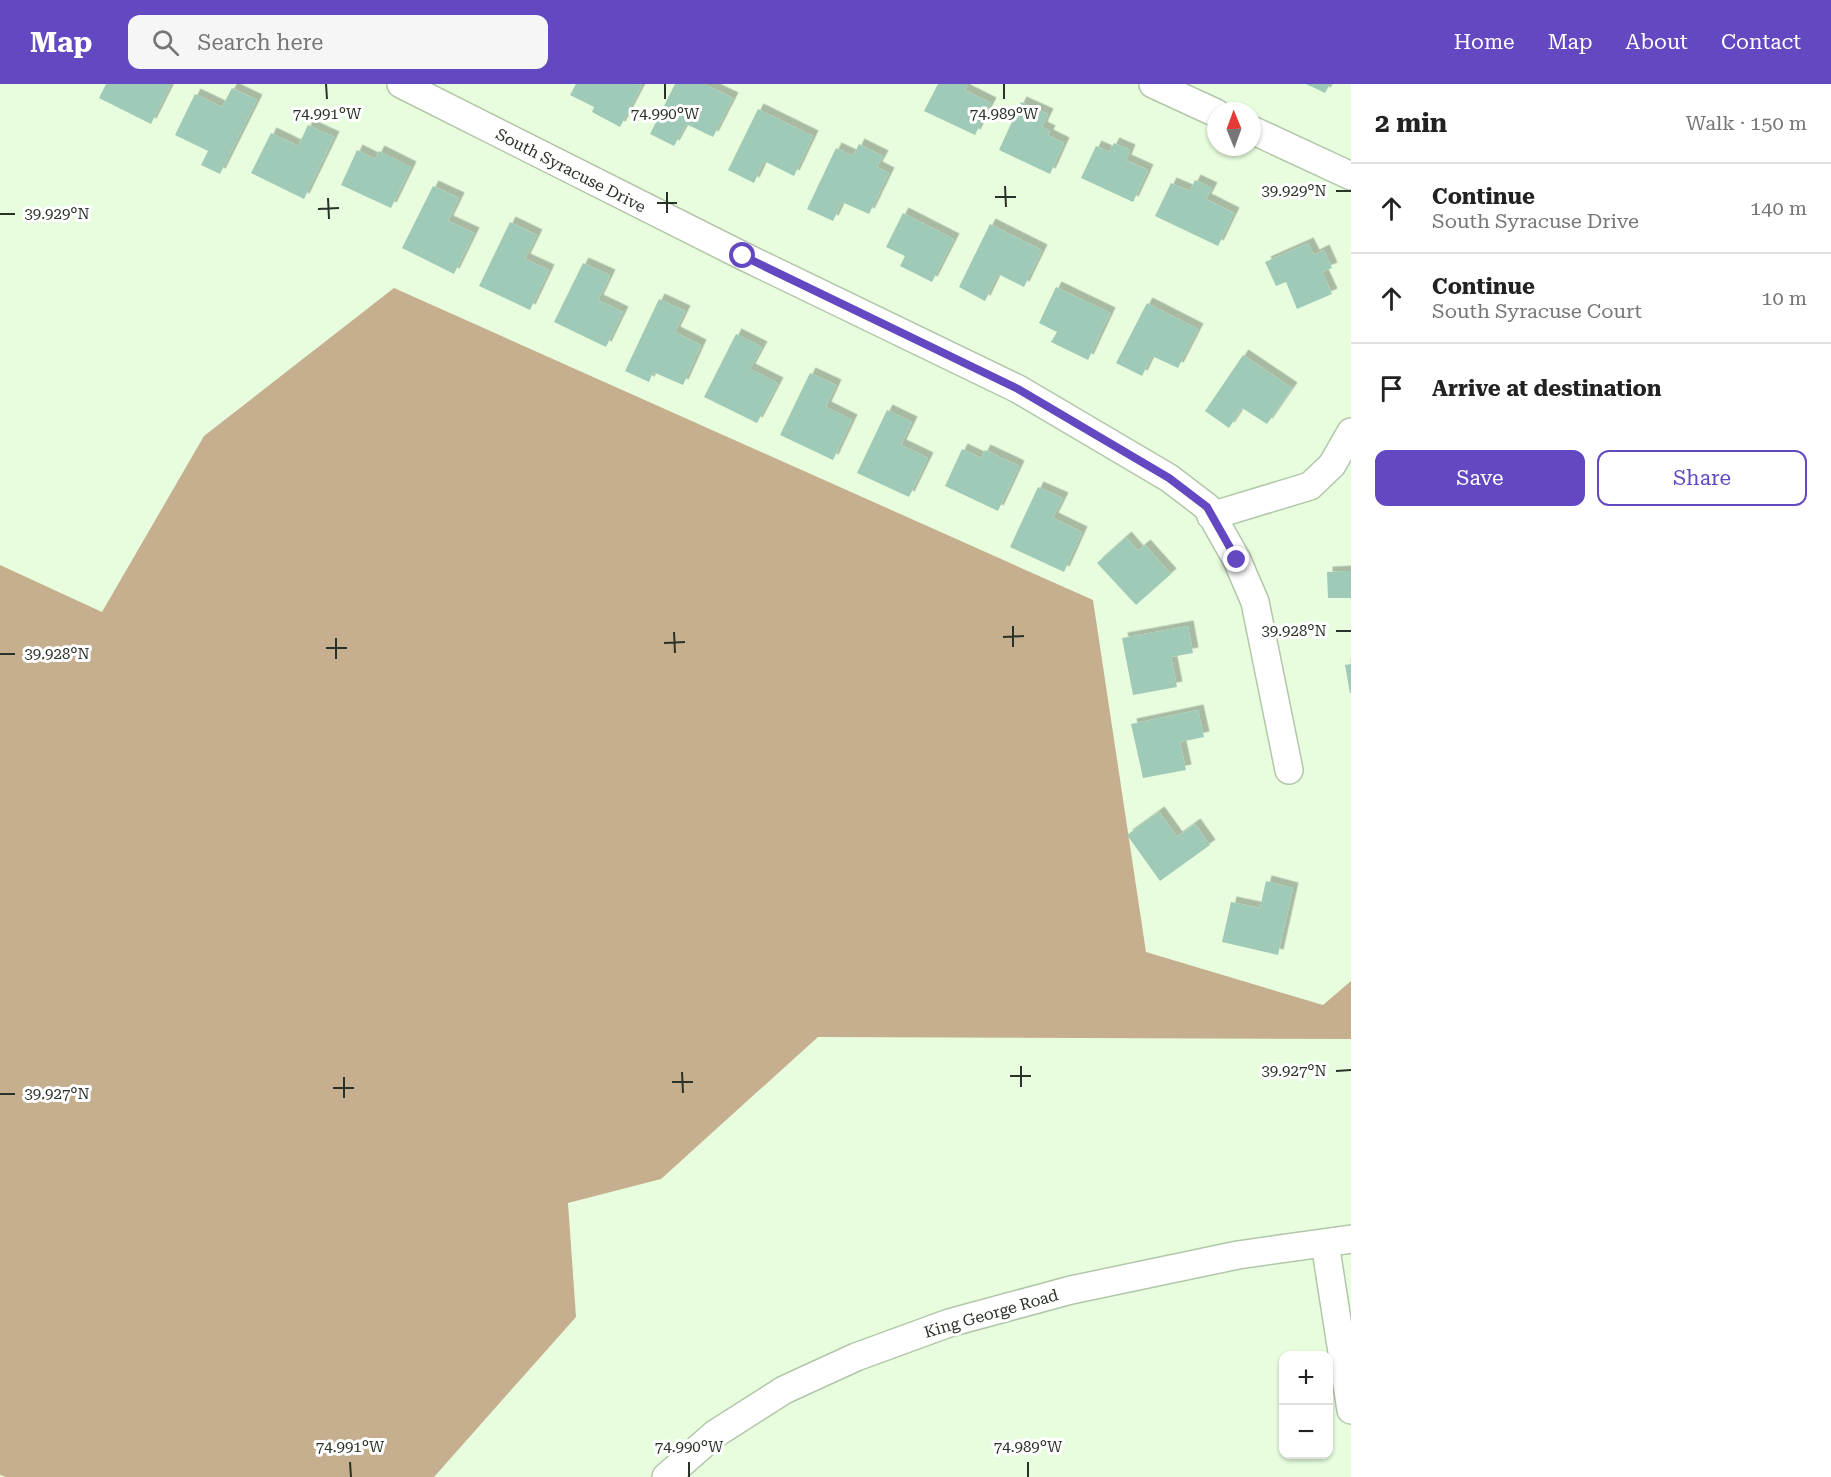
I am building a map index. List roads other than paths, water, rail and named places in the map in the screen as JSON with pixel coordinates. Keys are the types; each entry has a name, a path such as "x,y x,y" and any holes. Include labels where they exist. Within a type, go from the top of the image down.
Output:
{"street":[{"name":"South Syracuse Drive","path":"401,84 732,251 1018,389 1169,478 1207,507 1237,560 1255,602 1289,770"},
{"path":"1153,84 1207,109"},
{"path":"1261,134 1351,176"},
{"path":"1211,516 1310,486 1332,465 1351,432"},
{"path":"1338,1241 1351,1410"},
{"name":"King George Road","path":"666,1477 715,1434 784,1390 856,1357 949,1323 1071,1290 1238,1255 1338,1241"}]}
